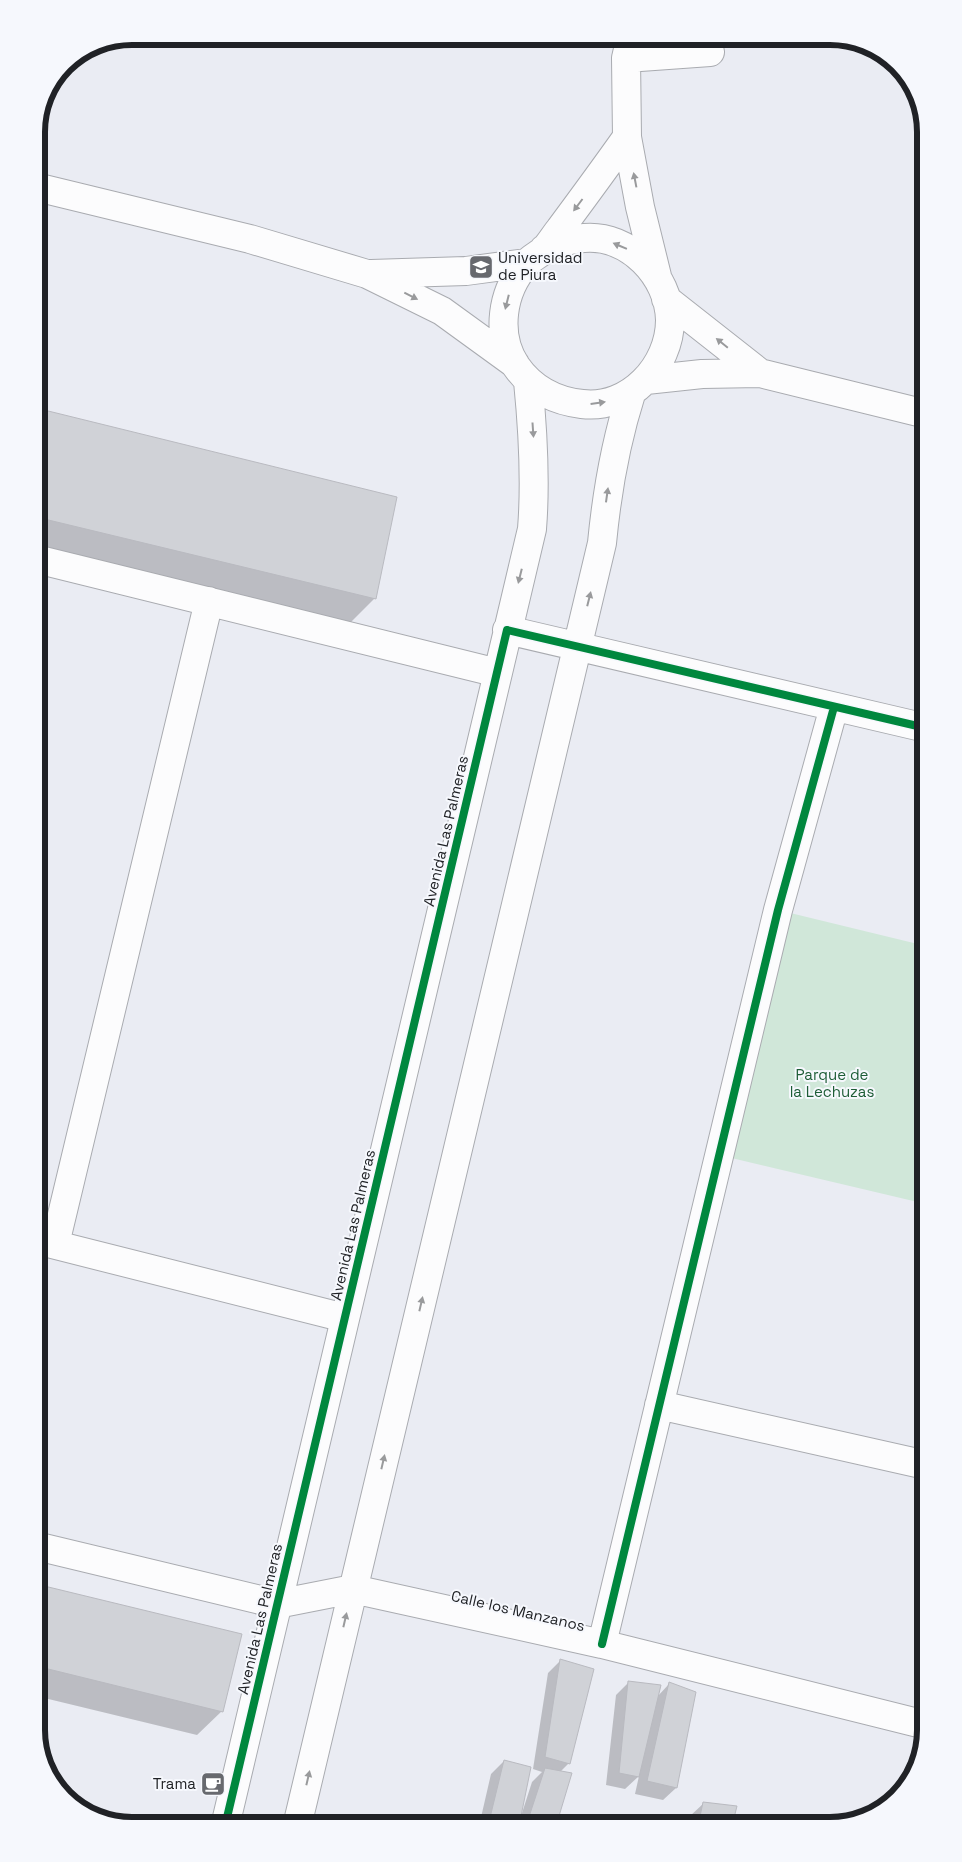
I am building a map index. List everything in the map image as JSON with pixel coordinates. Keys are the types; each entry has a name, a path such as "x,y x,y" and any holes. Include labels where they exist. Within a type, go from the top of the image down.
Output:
{"street":[{"path":"298,1817 602,543 606,496 612,462 639,387 659,362 667,342 670,320 640,207 627,137 629,47 710,52"},
{"path":"522,373 506,344 503,322 506,301 514,280 597,180 627,137"},
{"path":"45,189 250,239 367,274 442,311 546,394 566,402 588,405 609,402 639,387 702,374 760,373 917,412"},
{"path":"367,274 466,271 535,256 564,240 585,237 607,240 627,248 644,261 662,289 760,373"},
{"name":"Avenida Las Palmeras","path":"227,1817 498,673 532,520 535,479 534,440 522,373"},
{"path":"45,561 498,673"},
{"path":"209,602 45,1242 345,1318"},
{"path":"507,630 917,726"},
{"path":"602,1644 778,910 834,707"},
{"path":"660,1405 917,1463"},
{"path":"45,1548 278,1604"},
{"name":"Calle los Manzanos","path":"278,1604 353,1589 602,1644 917,1723"}],"green space":[{"name":"Parque de la Lechuzas","path":"778,910 917,944 917,1202 719,1155"}],"building":[{"path":"45,410 397,497 376,599 45,519"},
{"path":"45,1586 242,1634 223,1712 45,1668"},
{"path":"560,1659 594,1669 570,1764 545,1757"},
{"path":"628,1681 661,1685 639,1777 619,1773"},
{"path":"669,1682 696,1692 677,1788 647,1781"},
{"path":"504,1760 531,1767 521,1817 490,1817"},
{"path":"545,1768 572,1773 559,1817 529,1817"},
{"path":"703,1802 737,1806 734,1817 700,1817"}],"cycle path":[{"path":"227,1817 507,630 917,726"},
{"path":"602,1644 778,910 834,707"}],"place":[{"name":"Universidad de Piura","path":"481,267"},
{"name":"Trama","path":"213,1784"}]}
